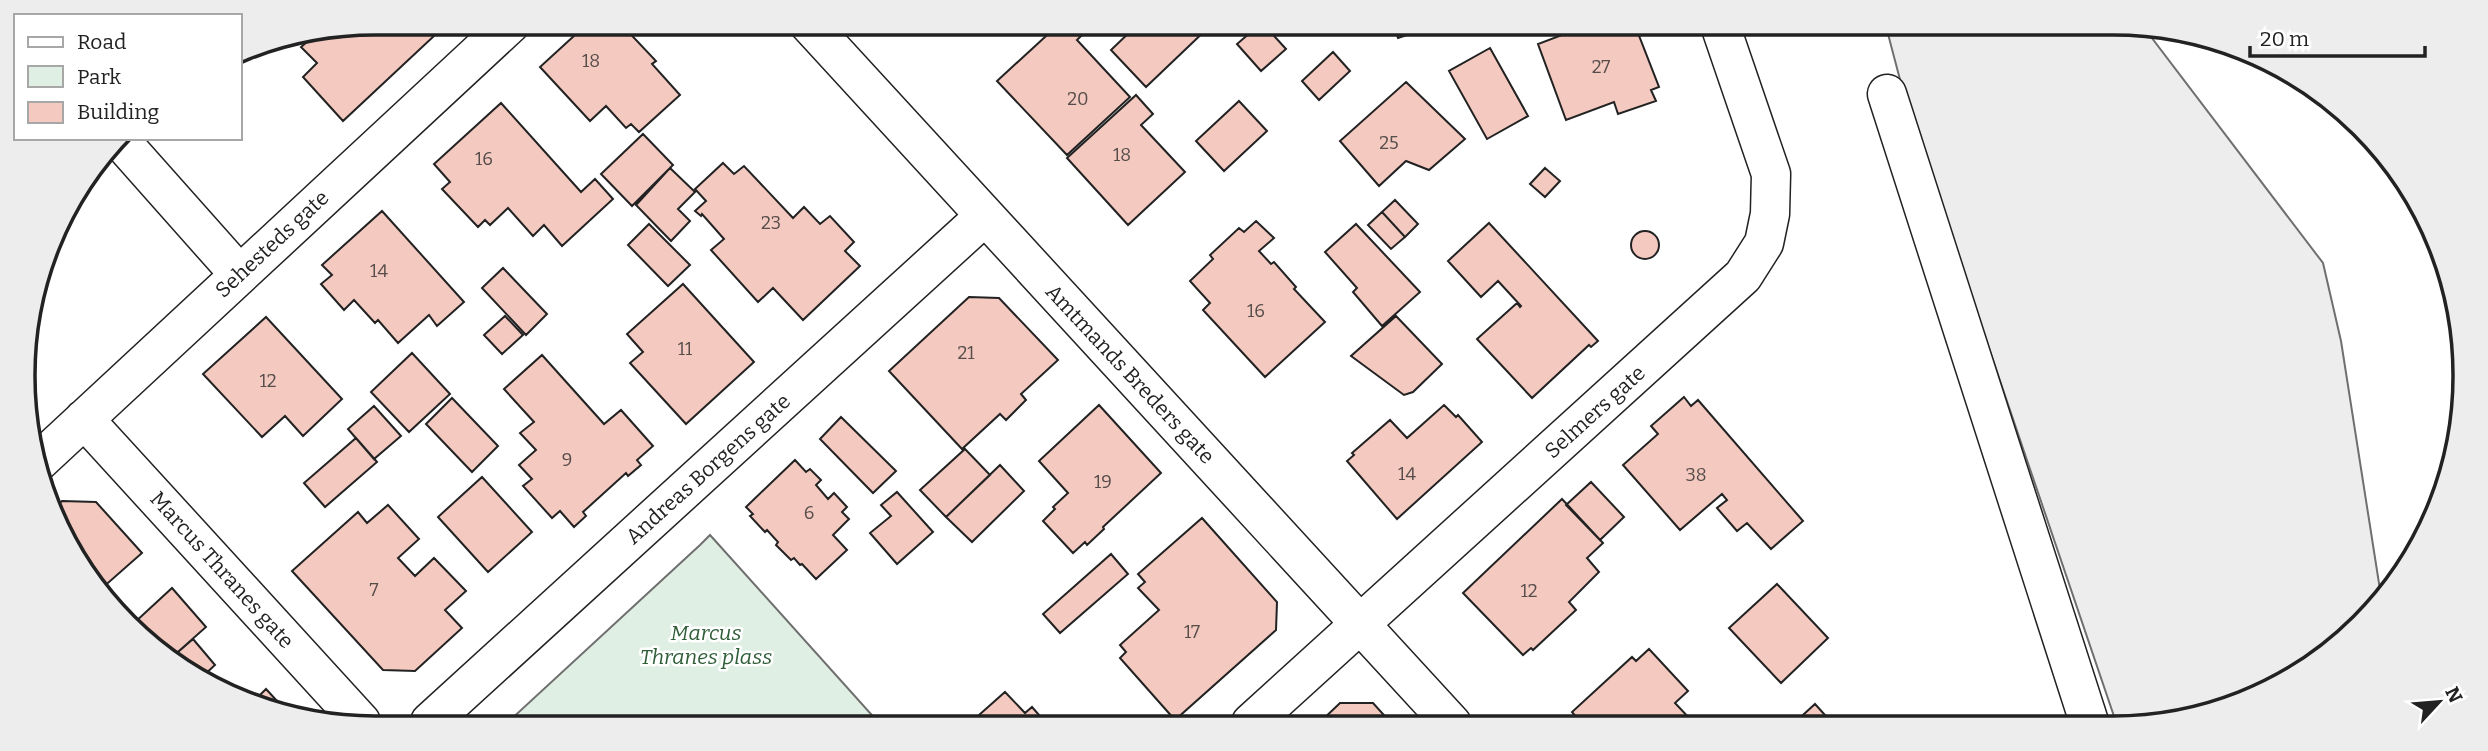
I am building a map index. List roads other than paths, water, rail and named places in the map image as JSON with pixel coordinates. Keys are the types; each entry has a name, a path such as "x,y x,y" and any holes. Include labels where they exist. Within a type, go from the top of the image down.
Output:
{"street":[{"name":"Sehesteds gate","path":"45,456 498,35"},
{"name":"Amtmands Breders gate","path":"819,35 1445,716"},
{"name":"Selmers gate","path":"1259,716 1743,276 1764,243 1770,214 1771,174 1723,35"},
{"path":"1887,94 2087,716"},
{"path":"125,145 239,274"},
{"name":"Andreas Borgens gate","path":"437,716 985,216"},
{"name":"Marcus Thranes gate","path":"83,419 355,715"}],"park label":[{"name":"Marcus Thranes plass","path":"706,645"}]}
